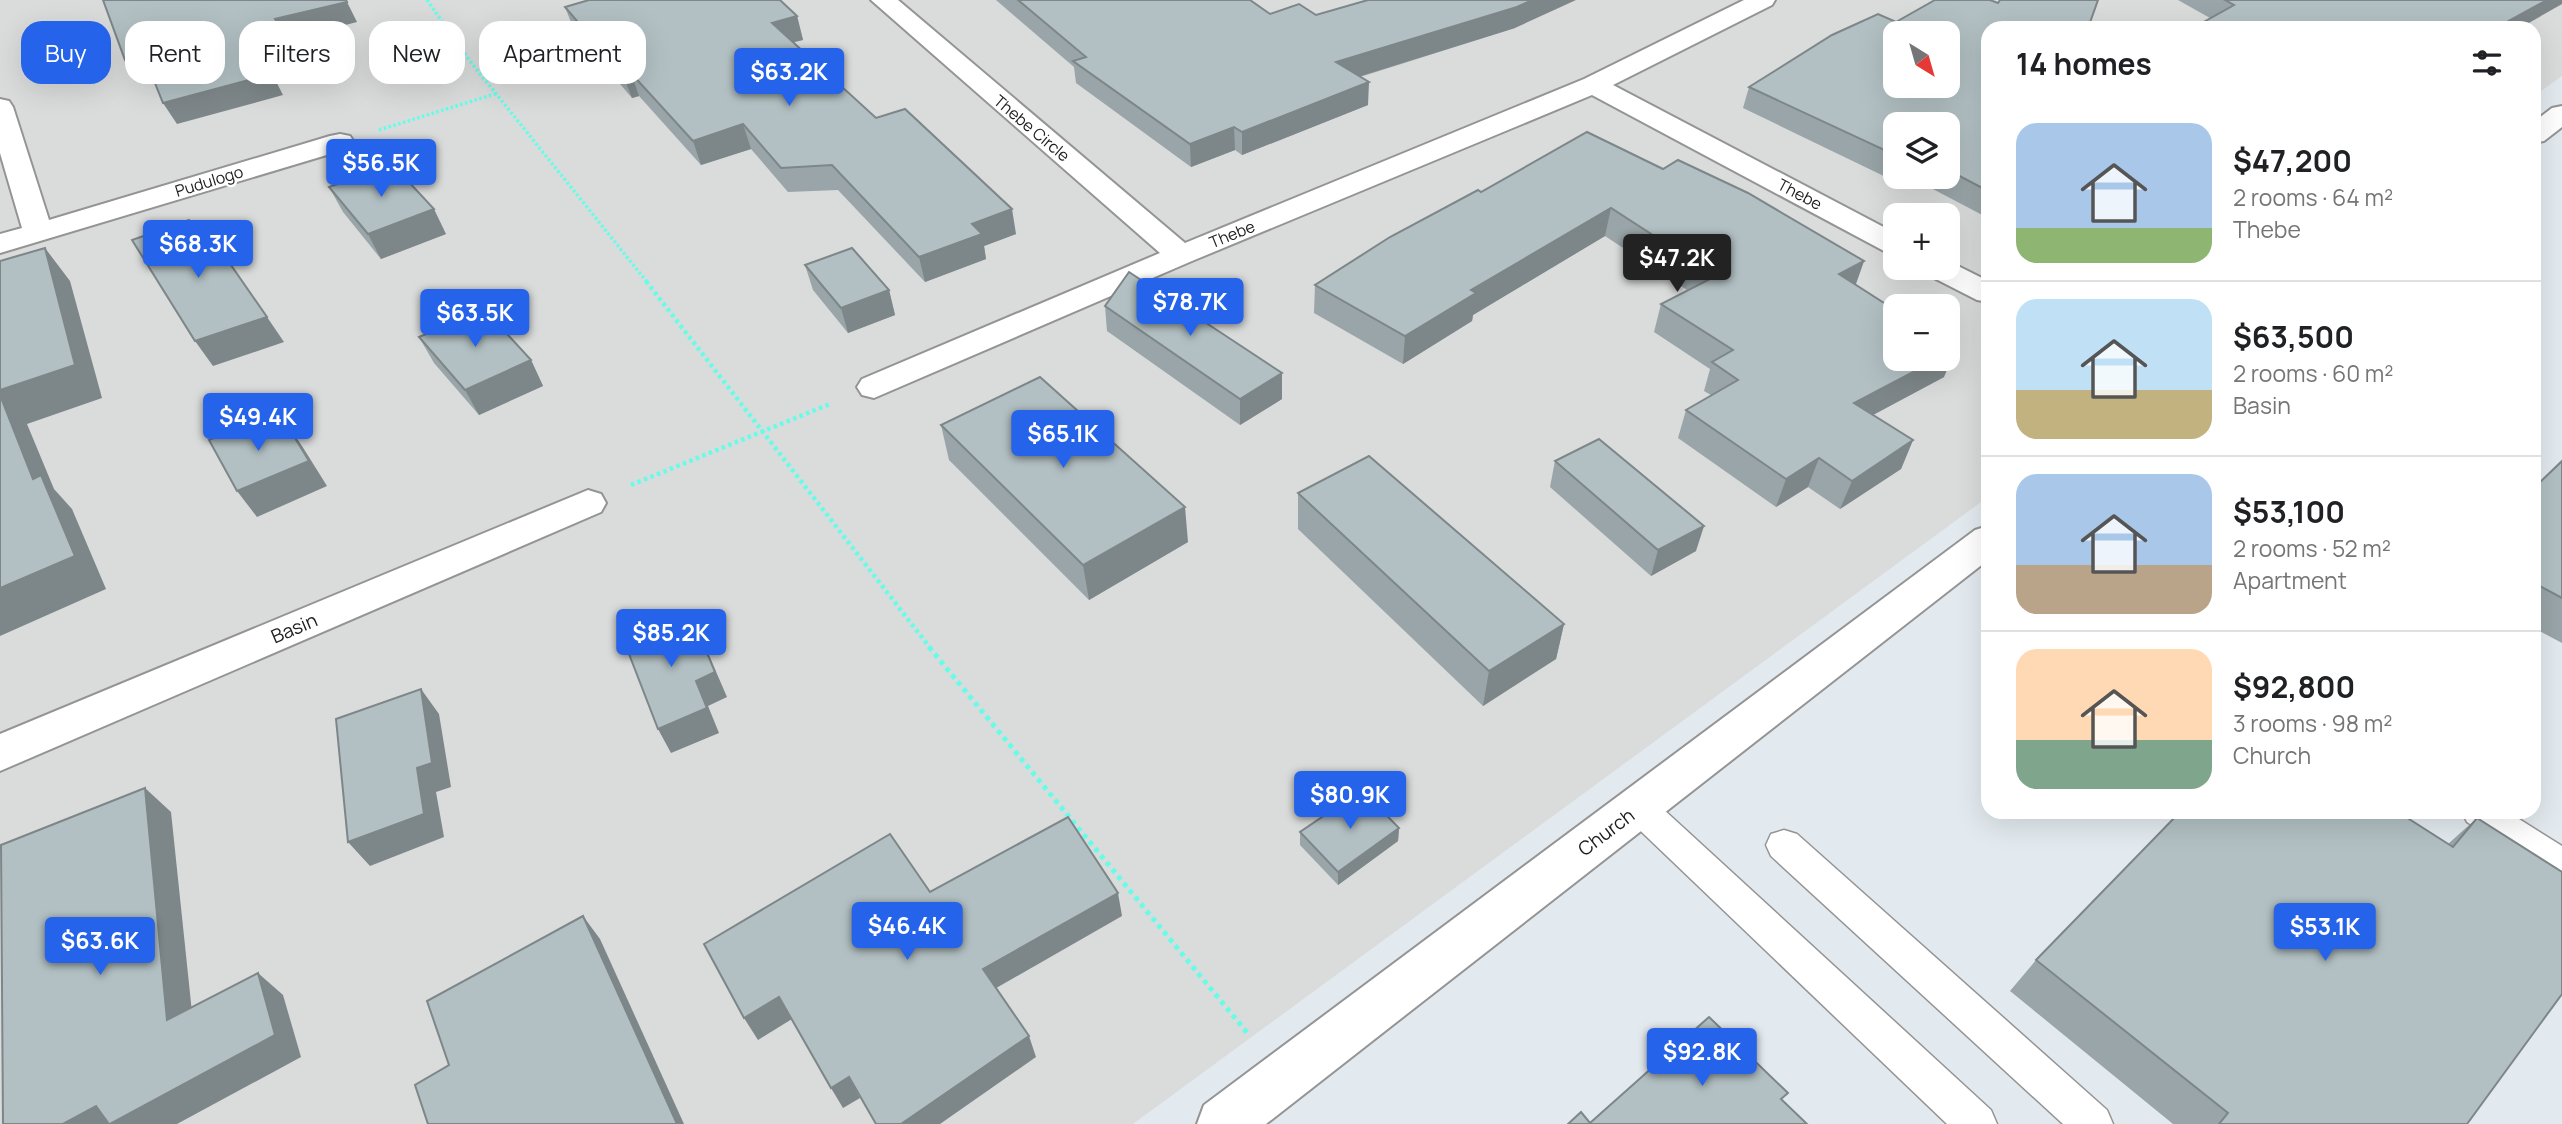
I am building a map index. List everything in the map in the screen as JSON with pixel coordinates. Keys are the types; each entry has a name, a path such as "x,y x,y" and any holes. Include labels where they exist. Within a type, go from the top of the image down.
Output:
{"street":[{"name":"Thebe Circle","path":"883,0 1181,254"},
{"name":"Thebe","path":"874,387 1181,254 1593,85 1763,0"},
{"name":"Thebe","path":"1593,85 1883,238"},
{"path":"0,107 38,233"},
{"path":"2541,130 2562,114"},
{"name":"Pudulogo","path":"0,244 340,142"},
{"path":"1960,279 1981,289"},
{"name":"Basin","path":"0,753 588,503"},
{"name":"Church","path":"1223,1124 1981,545"}],"lane":[{"path":"1639,807 1970,1121"},
{"path":"2490,819 2562,865"},
{"path":"1783,845 2093,1124"}],"path":[{"path":"427,0 473,65 498,93 763,430 953,678 1284,1077"},
{"path":"340,142 498,93"},
{"path":"588,503 874,387"}],"shaded area":[{"path":"0,0 2562,0 2562,76 2541,91 2541,21 1981,21 1981,502 1133,1124 0,1124"}],"building":[{"path":"103,0 347,2 275,19 276,21 239,21 239,83 163,103 155,84 225,84 225,21 125,21 125,60"},
{"path":"589,0 780,0 797,16 772,23 876,118 905,109 1012,209 972,224 982,234 919,257 832,165 781,168 743,124 693,141 641,84 646,84 646,21 577,21 565,7"},
{"path":"1018,0 1250,0 1270,14 1299,4 1316,15 1368,0 1532,0 1517,7 1336,62 1369,82 1242,132 1234,127 1190,144 1073,61 1086,57"},
{"path":"1935,0 1990,0 1998,3 2000,0 2098,0 2090,21 1981,21 1981,187 1960,176 1960,112 1883,112 1883,149 1749,87 1832,35 1878,14 1894,21 1883,21 1883,98 1960,98 1960,21 1898,21"},
{"path":"2225,0 2547,0 2509,21 2205,21 2234,5"},
{"path":"1587,132 1663,169 1678,160 1748,193 1864,261 1839,274 1883,302 1883,371 1915,371 1854,403 1913,440 1852,481 1819,458 1786,479 1686,410 1738,380 1712,362 1733,350 1661,304 1716,276 1611,208 1471,290 1476,293 1405,336 1315,285 1390,237 1478,190 1481,192"},
{"path":"393,165 434,209 368,234 329,187"},
{"path":"189,220 198,232 206,229 267,317 195,341 132,240"},
{"path":"45,248 75,365 0,390 0,261"},
{"path":"852,248 889,290 841,308 805,265"},
{"path":"1129,272 1282,373 1240,399 1105,306"},
{"path":"485,310 531,360 465,390 419,337"},
{"path":"1040,377 1185,507 1083,565 941,425"},
{"path":"0,395 33,479 41,475 75,556 0,588"},
{"path":"257,420 263,429 284,420 309,461 237,491 209,440"},
{"path":"1599,439 1704,526 1658,550 1555,461"},
{"path":"1369,456 1564,624 1489,671 1298,493"},
{"path":"2562,461 2562,598 2541,587 2541,481"},
{"path":"691,614 715,672 696,681 707,708 658,729 624,641"},
{"path":"421,689 432,763 417,768 424,814 348,842 336,719"},
{"path":"145,788 167,1020 258,973 275,1035 110,1124 96,1106 63,1124 3,1124 1,845"},
{"path":"1362,790 1399,828 1338,872 1300,832"},
{"path":"1068,817 1118,893 983,969 1029,1036 901,1124 876,1124 849,1077 831,1088 779,997 744,1018 704,944 890,834 930,892"},
{"path":"2173,819 2409,819 2453,847 2479,819 2562,872 2562,994 2467,1124 2219,1124 2228,1113 2036,960"},
{"path":"583,916 677,1124 428,1124 415,1085 449,1065 427,1001"},
{"path":"1709,1017 1788,1093 1781,1099 1807,1124 1568,1124 1581,1112 1590,1123"}]}
